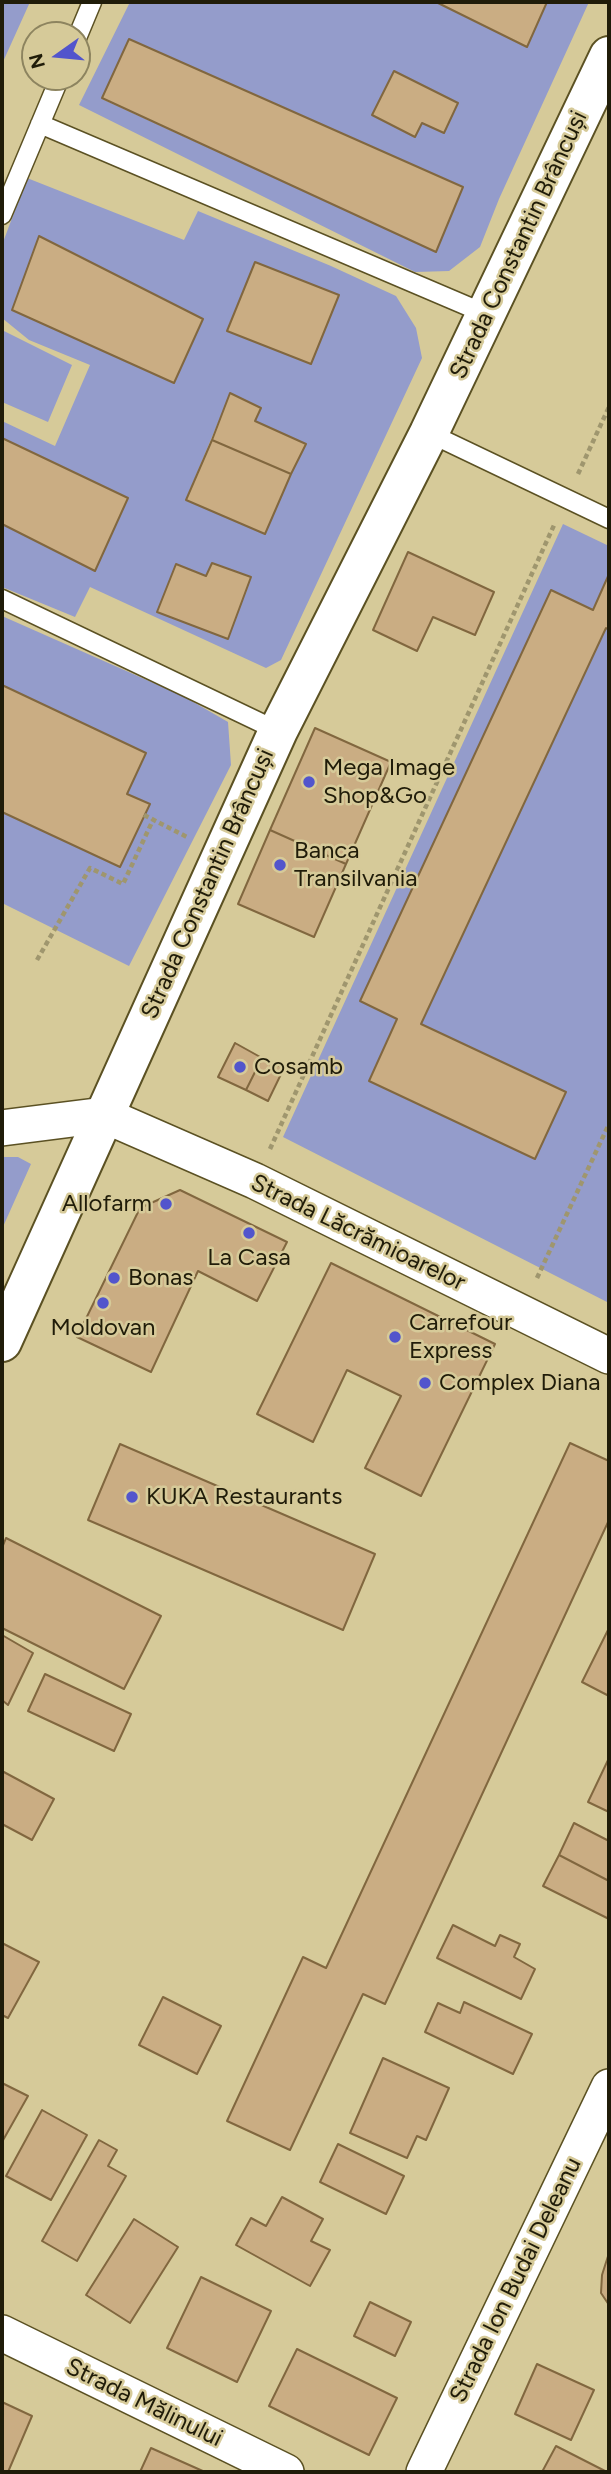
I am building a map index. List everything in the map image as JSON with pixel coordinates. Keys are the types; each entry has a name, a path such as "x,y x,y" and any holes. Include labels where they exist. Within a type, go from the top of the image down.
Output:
{"main road":[{"name":"Strada Constantin Brâncuși","path":"2,1342 278,731 429,433 609,56"}],"street":[{"name":"Strada Lăcrămioarelor","path":"104,1115 255,1181 609,1356"},
{"path":"2,1128 104,1115"},
{"name":"Strada Ion Budai Deleanu","path":"424,2472 609,2087"},
{"name":"Strada Mălinului","path":"2,2333 286,2472"}],"lane":[{"path":"84,21 92,2"},
{"path":"2,215 54,91"},
{"path":"40,124 486,314"},
{"path":"429,433 609,519"},
{"path":"2,599 278,731"}],"path":[{"path":"255,1181 609,407"},
{"path":"37,960 90,868 123,884 153,820 144,815"},
{"path":"521,1312 609,1124"}],"shaded area":[{"path":"2,2 30,2 21,21 2,64"},
{"path":"130,2 436,2 526,47 547,2 589,2 499,199 480,247 449,271 415,272 79,105 86,91 91,91 91,81","holes":["129,39 462,187 436,252 102,99","394,71 458,103 444,133 422,123 415,136 372,115"]},
{"path":"27,178 184,240 198,211 396,296 416,328 422,358 281,660 266,668 90,587 75,617 2,587 2,524 95,571 128,499 2,438 2,421 55,446 90,365 29,340 2,318 2,245","holes":["40,236 203,319 174,383 13,310","255,262 338,295 228,330","230,394 261,408 255,421 265,534 186,499","212,563 251,578 158,612 176,565 206,576"]},
{"path":"2,330 72,365 48,422 2,402"},
{"path":"563,524 609,546 609,574 593,610 551,591 360,1001 397,1019 369,1081 535,1159 566,1092 421,1024 606,628 609,630 609,1303 283,1137"},
{"path":"2,616 183,696 228,722 231,765 129,966 2,903 2,812 119,867 149,804 127,794 145,753 2,685"},
{"path":"2,1157 18,1157 31,1164 2,1229"}],"building":[{"path":"436,2 547,2 527,47"},
{"path":"129,39 463,187 436,252 102,98"},
{"path":"394,71 458,103 444,133 422,123 415,137 372,115"},
{"path":"39,236 203,319 174,383 12,310"},
{"path":"255,262 339,295 311,364 227,331"},
{"path":"230,393 261,408 255,421 306,444 291,474 212,440"},
{"path":"2,438 128,498 95,571 2,524"},
{"path":"212,440 291,474 265,534 186,500"},
{"path":"408,552 494,592 475,635 433,617 417,651 373,630"},
{"path":"212,563 251,577 228,639 157,612 176,564 206,576"},
{"path":"609,574 609,630 606,628 421,1024 566,1092 535,1159 369,1081 397,1019 360,1001 551,590 593,610"},
{"path":"2,685 146,753 127,794 150,804 120,867 2,812"},
{"path":"315,728 391,762 346,864 270,830"},
{"path":"270,830 346,864 314,937 238,904"},
{"path":"235,1043 262,1058 246,1090 218,1077"},
{"path":"262,1058 284,1068 268,1101 246,1090"},
{"path":"180,1190 287,1242 257,1301 198,1271 151,1372 77,1337 140,1208"},
{"name":"Complex Diana","path":"331,1263 495,1344 421,1496 365,1468 401,1396 347,1370 313,1442 257,1414"},
{"path":"570,1443 609,1461 609,1520 385,2004 363,1994 290,2150 227,2121 303,1957 326,1968"},
{"path":"120,1444 375,1554 343,1630 88,1520"},
{"path":"6,1538 161,1616 124,1689 2,1628 2,1548"},
{"path":"609,1628 609,1696 582,1682"},
{"path":"2,1635 33,1653 8,1705 2,1700"},
{"path":"45,1674 131,1714 114,1751 28,1711"},
{"path":"609,1758 609,1812 588,1802"},
{"path":"2,1771 54,1799 32,1840 2,1824"},
{"path":"574,1823 609,1841 609,1881 559,1855"},
{"path":"559,1855 609,1881 609,1919 543,1886"},
{"path":"453,1925 495,1946 500,1935 520,1944 514,1957 535,1969 521,1999 437,1958"},
{"path":"2,1943 39,1962 8,2018 2,2015"},
{"path":"163,1997 221,2026 197,2074 139,2045"},
{"path":"464,2002 532,2034 513,2074 425,2032 438,2003 460,2013"},
{"path":"383,2058 449,2088 426,2140 417,2136 407,2158 350,2133"},
{"path":"2,2083 28,2096 2,2142"},
{"path":"42,2110 87,2135 51,2200 6,2176"},
{"path":"99,2140 117,2150 108,2166 126,2176 77,2261 42,2241"},
{"path":"338,2144 404,2176 386,2214 320,2182"},
{"path":"282,2197 323,2219 311,2241 330,2250 310,2286 236,2245 251,2218 266,2226"},
{"path":"134,2219 178,2247 130,2323 86,2295"},
{"path":"609,2253 609,2305 601,2293 602,2275"},
{"path":"201,2277 271,2311 237,2382 167,2348"},
{"path":"370,2302 411,2322 395,2356 354,2336"},
{"path":"297,2349 397,2398 369,2455 269,2406"},
{"path":"537,2364 594,2390 571,2440 515,2414"},
{"path":"2,2402 32,2416 8,2472 2,2472"},
{"path":"556,2446 607,2472 542,2472"},
{"path":"151,2448 205,2472 140,2472"}],"place":[{"name":"Mega Image Shop&Go","path":"309,782"},
{"name":"Banca Transilvania","path":"280,865"},
{"name":"Cosamb","path":"240,1067"},
{"name":"Allofarm","path":"166,1204"},
{"name":"La Casa","path":"249,1233"},
{"name":"Bonas","path":"114,1278"},
{"name":"Moldovan","path":"103,1303"},
{"name":"Carrefour Express","path":"395,1337"},
{"name":"Complex Diana","path":"425,1383"},
{"name":"KUKA Restaurants","path":"132,1497"}]}
